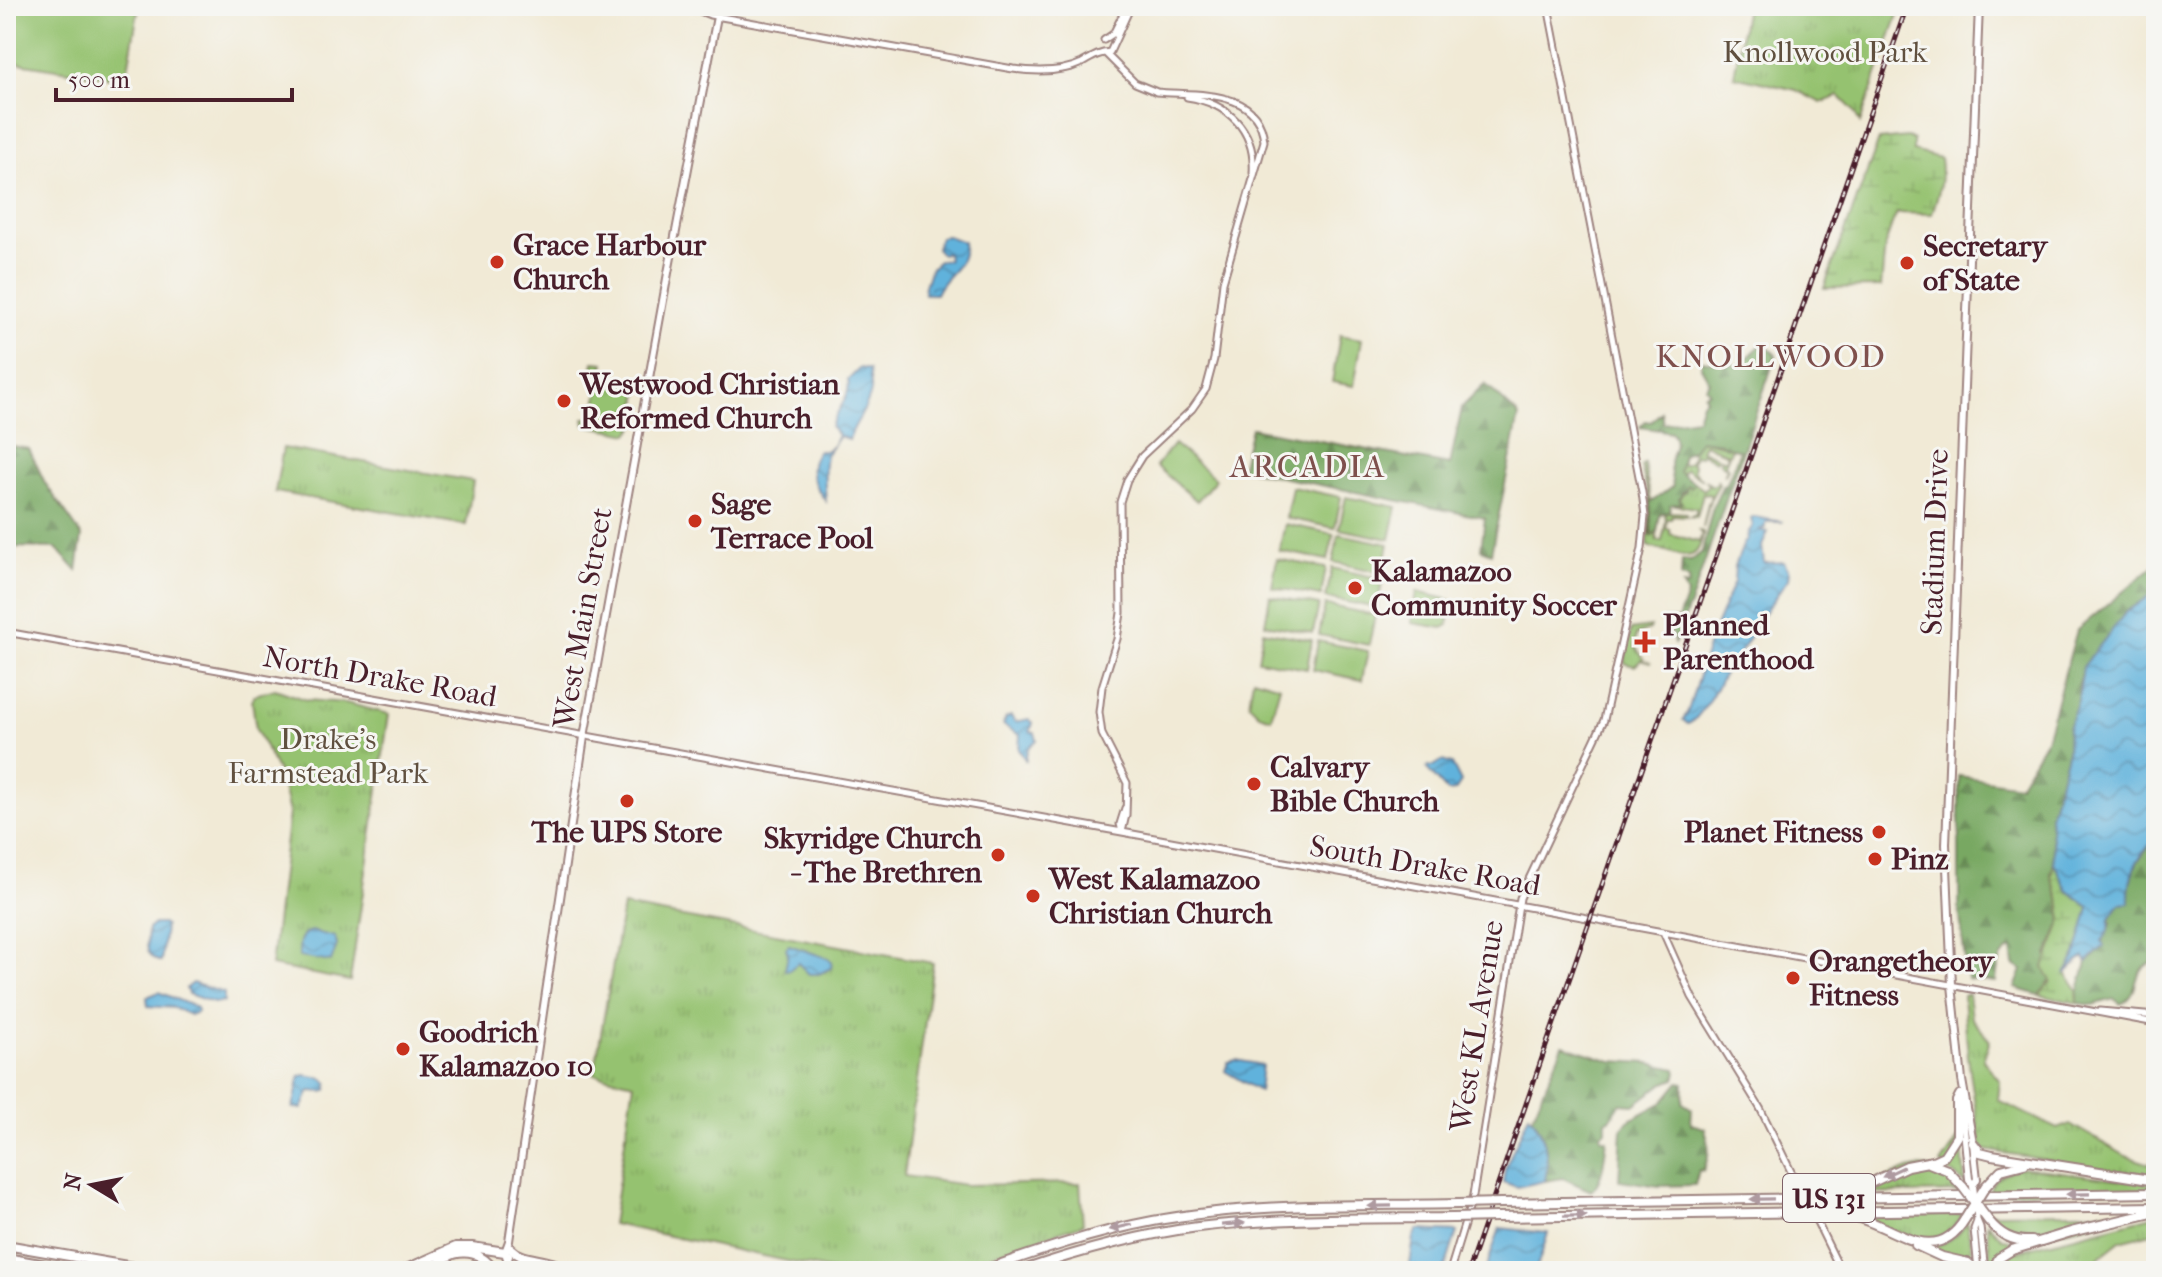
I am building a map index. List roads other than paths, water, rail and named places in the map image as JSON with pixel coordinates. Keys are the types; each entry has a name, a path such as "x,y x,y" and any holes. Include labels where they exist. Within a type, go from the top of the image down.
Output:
{"highway":[{"path":"1811,1198 1848,1192 1907,1166 1942,1157 1958,1131 1957,1101 1960,1095"},
{"path":"1973,1143 1984,1153 2156,1181"},
{"path":"1926,1163 1947,1170 1997,1231 2024,1242 2050,1238"},
{"path":"1815,1212 1861,1218 1921,1243 1939,1241 1953,1234 1998,1172 2018,1164 2049,1165"},
{"name":"US 131","path":"982,1271 1091,1235 1189,1215 1277,1208 2156,1193"},
{"path":"1992,1271 2006,1252 2156,1209"},
{"name":"US 131","path":"1021,1271 1093,1248 1198,1227 1266,1221 2156,1209"},
{"path":"1902,1236 1940,1256 1968,1263 1978,1271"},
{"path":"6,1245 156,1271"},
{"path":"402,1271 456,1247 508,1250 516,1255 554,1262 566,1271"},
{"path":"433,1271 445,1258 461,1252 481,1257 494,1271"},
{"path":"6,1258 79,1271"}],"main road":[{"name":"West Main Street","path":"505,1271 584,737 713,15 719,6"},
{"name":"Stadium Drive","path":"1973,1186 1977,1179 1952,985 1946,844 1979,6"},
{"name":"Stadium Drive","path":"1962,1080 1960,1095 1969,1179 1975,1203"}],"street":[{"path":"688,6 713,15 1023,71 1041,72 1101,55 1110,58"},
{"path":"1081,63 1113,47 1129,6"},
{"path":"1129,6 1116,30 1100,45 1104,52 1138,85 1156,92 1207,100 1224,108 1238,121 1249,139 1254,160 1247,201"},
{"name":"West KL Avenue","path":"1450,1271 1473,1196 1519,905 1524,886 1590,753 1608,705 1641,556 1645,516 1548,6"},
{"path":"1104,40 1110,40 1121,69"},
{"path":"1122,832 1120,824 1127,781 1102,734 1099,712 1102,687 1117,639 1121,613 1121,497 1127,480 1142,456 1192,409 1206,389 1214,359 1223,282 1264,141 1261,127 1249,108 1225,98 1156,92"},
{"name":"North Drake Road","path":"6,632 746,766"},
{"name":"South Drake Road","path":"746,766 1122,832 2156,1023"},
{"path":"1663,931 1687,988 1765,1118 1841,1271"},
{"name":"South Drake Road","path":"2095,1011 2114,1010 2156,1016"},
{"name":"Stadium Drive","path":"1975,1203 1985,1271"},
{"name":"Stadium Drive","path":"1977,1220 1974,1229 1978,1271"}],"water":[{"path":"947,236 963,242 962,258 936,294 924,294 930,269 939,261 948,260 947,253 941,254 936,248 940,237"},
{"path":"860,368 869,370 871,388 867,404 849,440 840,436 834,445 838,435 831,427 848,392 848,380"},
{"path":"832,446 825,461 826,501 815,484 812,464 818,451"},
{"path":"1754,517 1783,522 1766,522 1766,528 1759,530 1768,532 1762,546 1764,563 1784,562 1789,572 1788,579 1735,661 1729,665 1705,707 1688,724 1683,720 1710,639 1734,582 1735,566"},
{"path":"2156,591 2156,839 2143,852 2135,867 2129,903 2120,904 2110,918 2109,931 2102,941 2104,946 2087,962 2085,957 2065,974 2076,955 2089,907 2067,890 2054,863 2050,816 2067,754 2068,728 2078,701 2083,667 2126,612"},
{"path":"1011,716 1015,722 1029,719 1033,723 1030,732 1035,733 1037,740 1028,749 1026,761 1019,750 1020,735 1003,725 1006,718"},
{"path":"1442,761 1452,764 1461,782 1455,791 1448,792 1427,769"},
{"path":"154,924 165,926 161,962 152,957 148,949 148,929"},
{"path":"311,931 335,937 337,945 331,962 299,957 301,938"},
{"path":"789,945 827,958 832,962 831,968 819,974 809,974 798,963 785,970 786,948"},
{"path":"192,983 224,993 224,1002 214,1003 188,994 186,988"},
{"path":"159,992 197,1008 197,1012 190,1015 174,1008 148,1006 147,997"},
{"path":"1236,1060 1262,1065 1259,1091 1225,1071 1228,1062"},
{"path":"300,1076 322,1078 328,1083 327,1090 310,1091 302,1109 293,1108"},
{"path":"1529,1114 1545,1146 1545,1181 1517,1187 1503,1182 1505,1168"},
{"path":"1500,1228 1548,1233 1536,1271 1485,1271"},
{"path":"1418,1230 1457,1232 1444,1271 1409,1271 1414,1237"}],"railway":[{"path":"1468,1271 1907,6"}],"place":[{"name":"Grace Harbour Church","path":"497,262"},
{"name":"Secretary of State","path":"1907,263"},
{"name":"Westwood Christian Reformed Church","path":"564,401"},
{"name":"Sage Terrace Pool","path":"695,521"},
{"name":"Kalamazoo Community Soccer","path":"1355,588"},
{"name":"Planned Parenthood","path":"1645,642"},
{"name":"Calvary Bible Church","path":"1254,784"},
{"name":"The UPS Store","path":"627,801"},
{"name":"Planet Fitness","path":"1879,832"},
{"name":"Skyridge Church - The Brethren","path":"998,855"},
{"name":"Pinz","path":"1875,859"},
{"name":"West Kalamazoo Christian Church","path":"1033,896"},
{"name":"Orangetheory Fitness","path":"1793,978"},
{"name":"Goodrich Kalamazoo 10","path":"403,1049"}],"district":[{"name":"KNOLLWOOD","path":"1771,356"},
{"name":"ARCADIA","path":"1308,466"}],"park label":[{"name":"Knollwood Park","path":"1825,52"},
{"name":"Drake's Farmstead Park","path":"328,756"}]}
